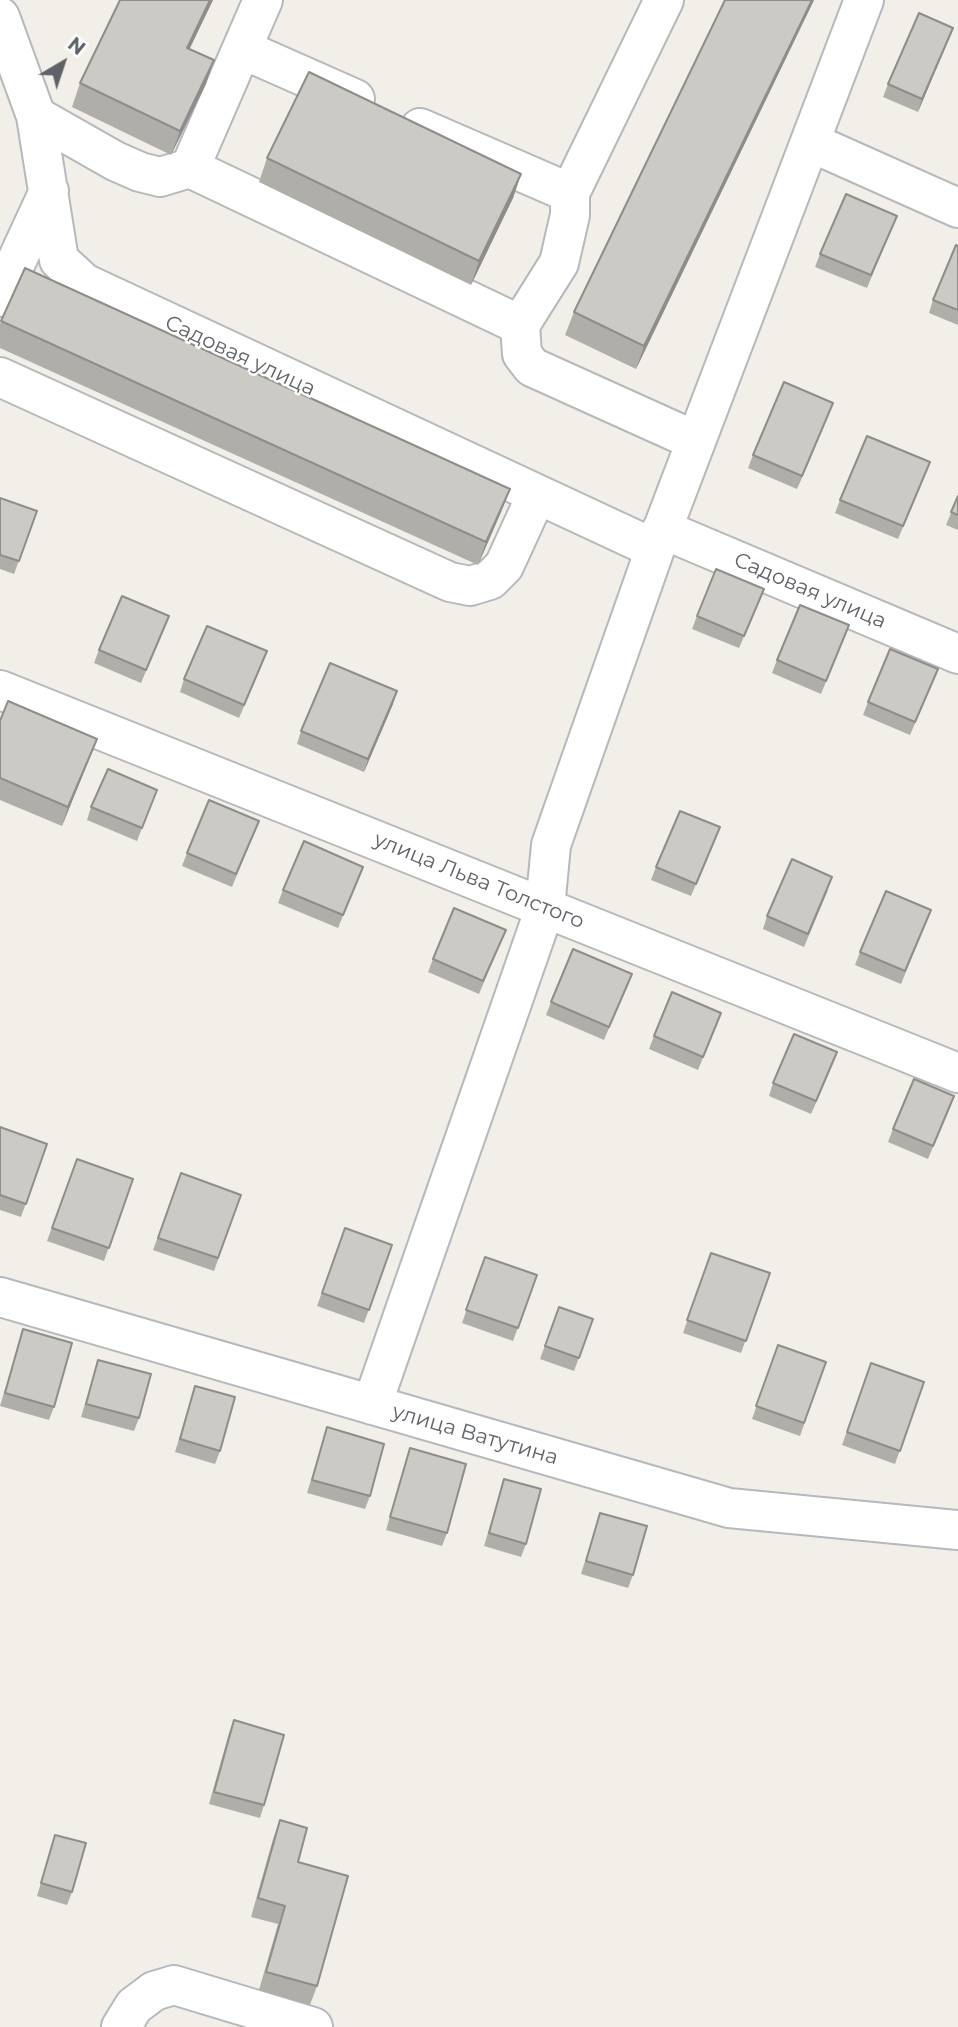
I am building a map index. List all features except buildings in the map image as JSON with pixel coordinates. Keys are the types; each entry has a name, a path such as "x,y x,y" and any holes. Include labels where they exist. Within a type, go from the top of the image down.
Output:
{"street":[{"path":"190,168 263,0"},
{"path":"664,0 570,194 568,226 559,263 520,325 522,354 532,367 696,441"},
{"path":"372,1405 545,908 551,845 659,539 864,0"},
{"name":"Садовая улица","path":"2,32 36,116 59,260 84,284 537,494 958,654"},
{"path":"242,49 570,194"},
{"path":"36,116 115,161 140,172 160,177 190,168 520,325"},
{"path":"810,142 958,208"},
{"path":"0,297 49,191"},
{"path":"0,377 450,582 470,586 490,580 504,566 537,494"},
{"name":"улица Льва Толстого","path":"0,690 958,1073"},
{"name":"улица Ватутина","path":"0,1297 729,1508 958,1531"},
{"path":"121,2027 134,2006 154,1991 174,1985 313,2027"}]}
